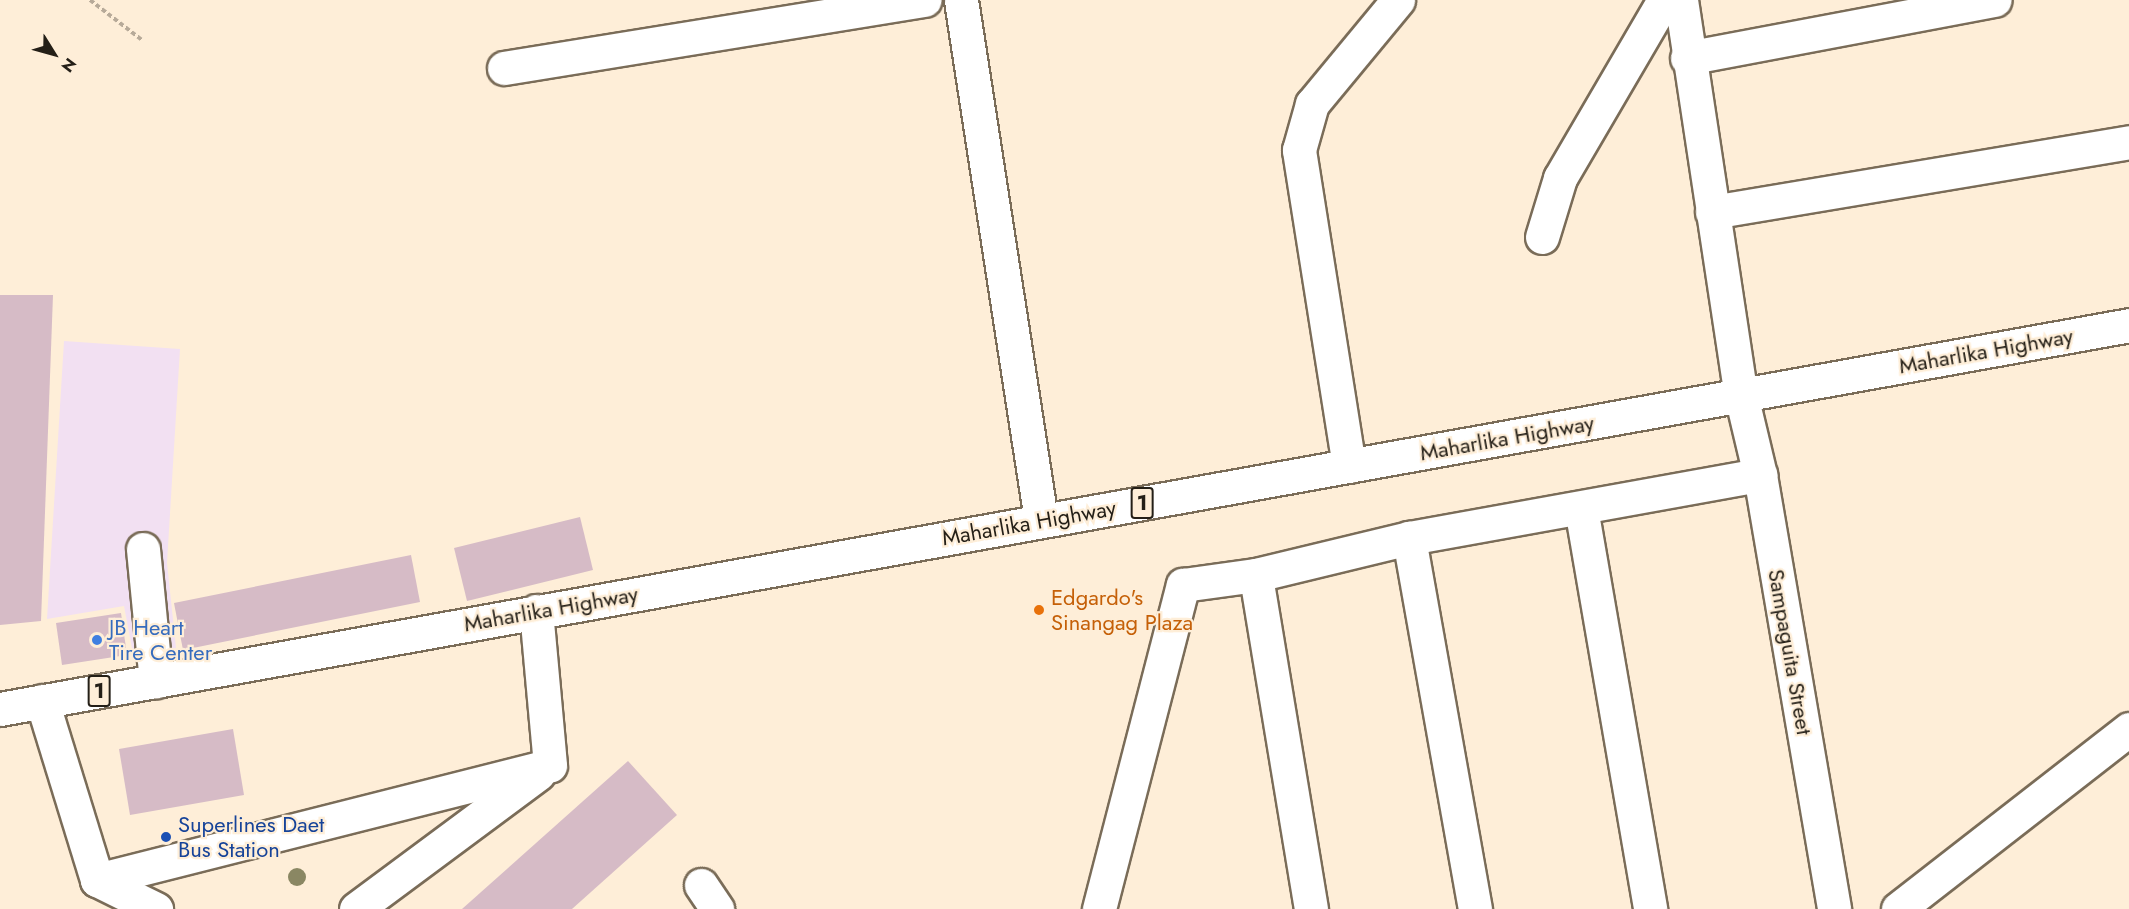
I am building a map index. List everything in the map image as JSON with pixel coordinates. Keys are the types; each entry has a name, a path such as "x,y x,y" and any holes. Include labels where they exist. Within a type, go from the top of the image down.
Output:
{"main road":[{"path":"504,68 925,0"},
{"path":"961,0 1041,520"},
{"path":"1349,466 1299,150 1312,104 1398,0"},
{"path":"1542,237 1560,178 1664,0"},
{"name":"Sampaguita Street","path":"1681,0 1687,58 1741,395 1760,475 1834,909"},
{"path":"1687,58 1995,0"},
{"path":"1712,212 2129,142"},
{"name":"Maharlika Highway","path":"0,709 2129,325"},
{"path":"1098,909 1183,585 1256,575 1408,538 1760,475"},
{"path":"1581,508 1650,909"},
{"path":"1408,538 1474,909"},
{"path":"143,549 156,681"},
{"path":"1256,575 1311,909"},
{"path":"536,611 550,765"},
{"path":"42,701 97,880 156,909"},
{"path":"1898,909 2129,729"},
{"path":"97,880 550,765"},
{"path":"356,909 550,765"}],"path":[{"path":"90,0 142,40"}],"shaded area":[{"path":"64,341 180,349 167,563 176,648 133,654 124,606 47,619"}],"building":[{"path":"0,295 53,295 41,621 0,625"},
{"path":"580,517 593,570 467,601 454,548"},
{"path":"411,555 420,602 183,650 174,603"},
{"path":"121,613 127,655 62,665 56,623"},
{"path":"233,729 244,795 130,815 119,749"},
{"path":"628,761 677,815 572,909 462,909"}],"place":[{"name":"Edgardo's Sinangag Plaza","path":"1039,610"},
{"name":"JB Heart Tire Center","path":"97,640"},
{"name":"Superlines Daet Bus Station","path":"166,837"}]}
